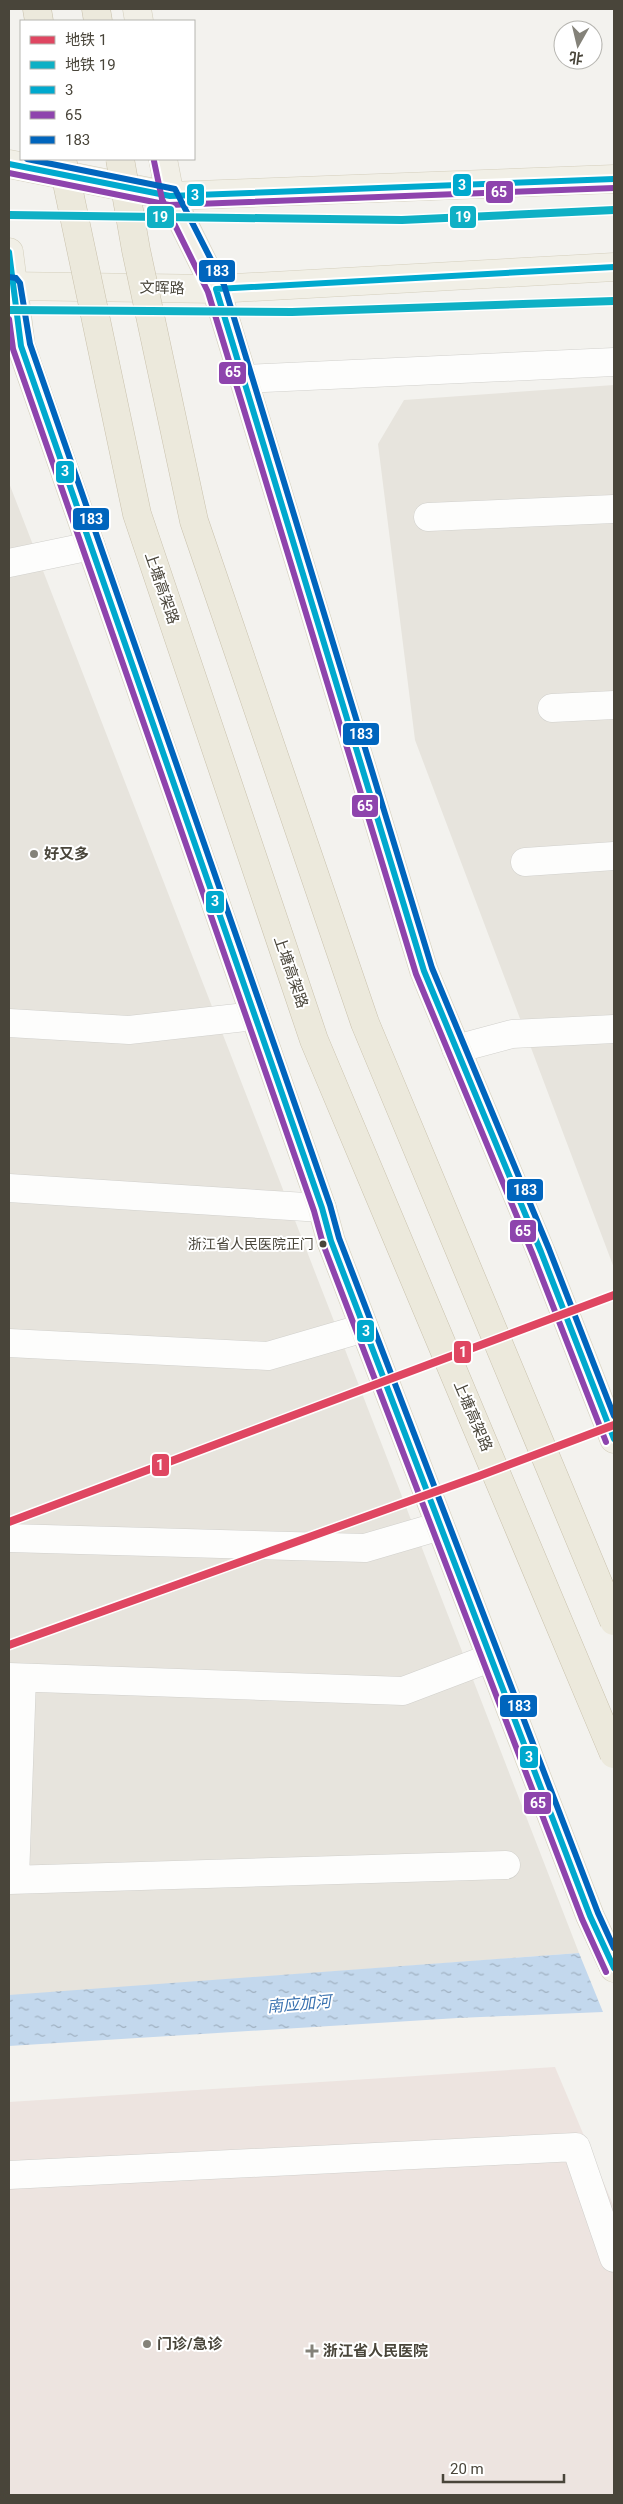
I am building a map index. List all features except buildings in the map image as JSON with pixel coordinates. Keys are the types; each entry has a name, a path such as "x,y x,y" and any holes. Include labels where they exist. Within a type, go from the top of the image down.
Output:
{"highway":[{"name":"上塘高架路","path":"62,160 137,514 314,1040 614,1754"},
{"path":"120,160 136,250 197,530 365,1023 614,1621"}],"main road":[{"path":"163,160 170,196 216,290 424,971 541,1252 614,1439"},
{"path":"9,164 170,196 614,179"},
{"path":"9,252 10,286 21,346 322,1208 330,1241 590,1916 614,1968"},
{"name":"文晖路","path":"10,286 216,290 614,267"}],"lane":[{"path":"244,379 614,362"},
{"path":"428,517 614,509"},
{"path":"9,563 91,546"},
{"path":"552,708 614,705"},
{"path":"525,862 614,856"},
{"path":"9,1023 129,1030 255,1016"},
{"path":"456,1049 512,1034 614,1029"},
{"path":"9,1188 322,1208"},
{"path":"9,1343 268,1356 364,1328"},
{"path":"9,1538 365,1548 440,1526"},
{"path":"490,1658 403,1691 15,1678 12,1880 506,1865"},
{"path":"9,2175 576,2148 614,2258"}],"shaded area":[{"path":"614,385 614,1268 415,740 378,444 404,400"},
{"path":"9,483 579,1953 9,1996"},
{"name":"浙江省人民医院","path":"555,2067 614,2207 614,2495 9,2495 9,2102"}],"water":[{"name":"南应加河","path":"579,1953 603,2012 458,2018 9,2046 9,1995"}],"metro line":[{"name":"19","path":"9,215 402,220 614,210"},
{"name":"19","path":"9,310 292,312 614,301"},
{"name":"1","path":"9,1522 614,1295"},
{"name":"1","path":"9,1645 479,1476 614,1425"}],"transit line":[{"name":"183","path":"32,160 175,189 224,285 432,968 549,1249 614,1416"},
{"name":"65","path":"154,161 162,199 208,292 416,974 533,1255 606,1442"},
{"name":"3","path":"9,164 170,196 614,179"},
{"name":"65","path":"9,173 169,205 614,188"},
{"name":"3","path":"9,252 21,346 322,1208 331,1241 590,1916 614,1968"},
{"name":"3","path":"216,289 614,267"},
{"name":"183","path":"9,277 16,278 20,283 30,344 330,1205 339,1238 598,1913 614,1948"},
{"name":"3","path":"216,289 424,971 541,1252 614,1439"},
{"name":"65","path":"9,319 13,349 314,1211 323,1244 582,1919 606,1972"}],"place":[{"name":"好又多","path":"34,854"},
{"name":"浙江省人民医院正门","path":"323,1244"},
{"name":"门诊/急诊","path":"147,2344"},
{"name":"浙江省人民医院","path":"312,2351"}]}
